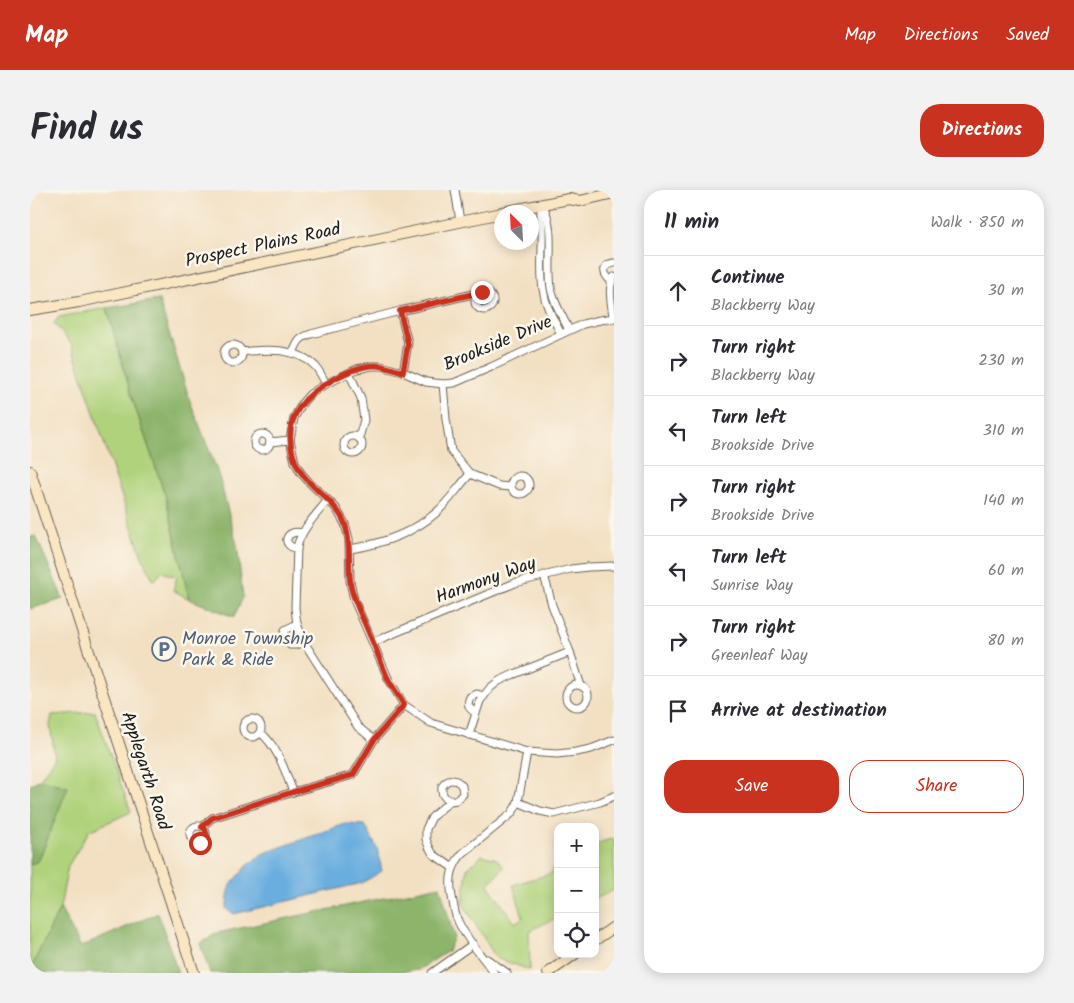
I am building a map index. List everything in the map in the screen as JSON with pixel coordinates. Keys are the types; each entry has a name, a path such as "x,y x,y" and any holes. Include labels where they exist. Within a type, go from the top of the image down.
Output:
{"street":[{"path":"455,190 460,221"},
{"path":"569,199 579,190"},
{"name":"Prospect Plains Road","path":"538,205 569,199 580,201 614,193"},
{"path":"542,204 548,219 550,236 552,291 569,330"},
{"path":"542,204 540,216 543,290 561,334"},
{"name":"Prospect Plains Road","path":"30,310 79,302 494,215"},
{"path":"613,318 611,288 613,279 606,276 604,272 606,266 614,263"},
{"path":"293,353 302,337 477,293"},
{"path":"400,311 408,344 403,372"},
{"name":"Brookside Drive","path":"613,318 584,324 460,380 443,384 426,382 403,372 381,366 357,368 310,394 294,418 290,440 295,462 301,473 341,515 345,524 349,539 350,581 354,600 388,678 404,705 431,723 527,752 557,754 576,752 591,749 614,740"},
{"path":"242,352 277,350 293,353 315,366 326,384"},
{"path":"349,373 361,398 364,420 358,438"},
{"path":"443,384 451,451 470,474 499,486 511,487"},
{"path":"270,442 290,440"},
{"name":"Applegarth Road","path":"30,471 194,973"},
{"path":"350,549 383,542 421,524 437,511 470,474"},
{"name":"Applegarth Road","path":"30,488 65,578"},
{"path":"328,500 299,538 295,608 297,624 304,642 358,727 374,740"},
{"path":"297,549 290,546 287,539 288,535 296,531 302,533"},
{"name":"Harmony Way","path":"373,642 514,583 588,567 614,566"},
{"path":"544,575 552,605 570,652 580,686"},
{"path":"297,624 285,630 284,638 290,646 304,642"},
{"path":"469,735 480,701 490,688 499,681 570,652"},
{"path":"476,713 468,705 470,698 477,694 484,696"},
{"path":"202,827 212,818 353,775 374,740 404,705"},
{"path":"260,732 267,738 283,764 293,792"},
{"path":"494,973 458,921 450,888 450,880 453,868 462,854 511,814 515,808 518,802 527,752"},
{"path":"518,802 540,811 554,814 600,802 614,796"},
{"path":"450,801 432,817 426,829 426,839 433,854 453,868"},
{"path":"599,937 614,927"},
{"path":"432,973 473,944"},
{"path":"482,956 506,973"},
{"path":"548,973 569,958"}],"green space":[{"path":"159,300 190,401 218,473 237,545 243,597 234,617 189,599 166,498 132,398 107,308"},
{"path":"107,308 132,398 166,498 189,599 173,590 177,577 162,572 154,581 142,557 71,344 54,323 59,317"},
{"path":"36,536 63,599 30,609 30,537"},
{"path":"95,712 131,812 89,831 68,866 60,908 30,970 30,865 39,860 67,787 40,779 55,757 50,725 52,715"},
{"path":"40,779 68,787 39,860 30,865 30,785"},
{"path":"614,838 614,890 599,897 599,868 599,843"},
{"path":"482,855 497,859 504,867 488,885 515,923 523,917 513,885 552,873 554,864 554,919 529,931 530,970 496,958 463,904 467,869"},
{"path":"440,886 454,937 448,951 418,970 383,973 210,973 200,944 217,933"},
{"path":"60,908 81,947 158,913 178,973 30,973"}],"water":[{"path":"345,824 365,825 377,848 382,871 362,883 234,914 226,909 230,886 248,865 262,854"}],"place":[{"name":"Monroe Township Park & Ride","path":"164,649"}],"route":[{"path":"200,843 207,836 205,829 202,827 212,818 353,775 374,740 404,705 388,678 354,600 350,581 349,539 345,524 336,508 301,473 292,451 290,440 291,427 298,410 310,394 357,368 381,366 403,372 408,344 400,311 482,292"}]}
